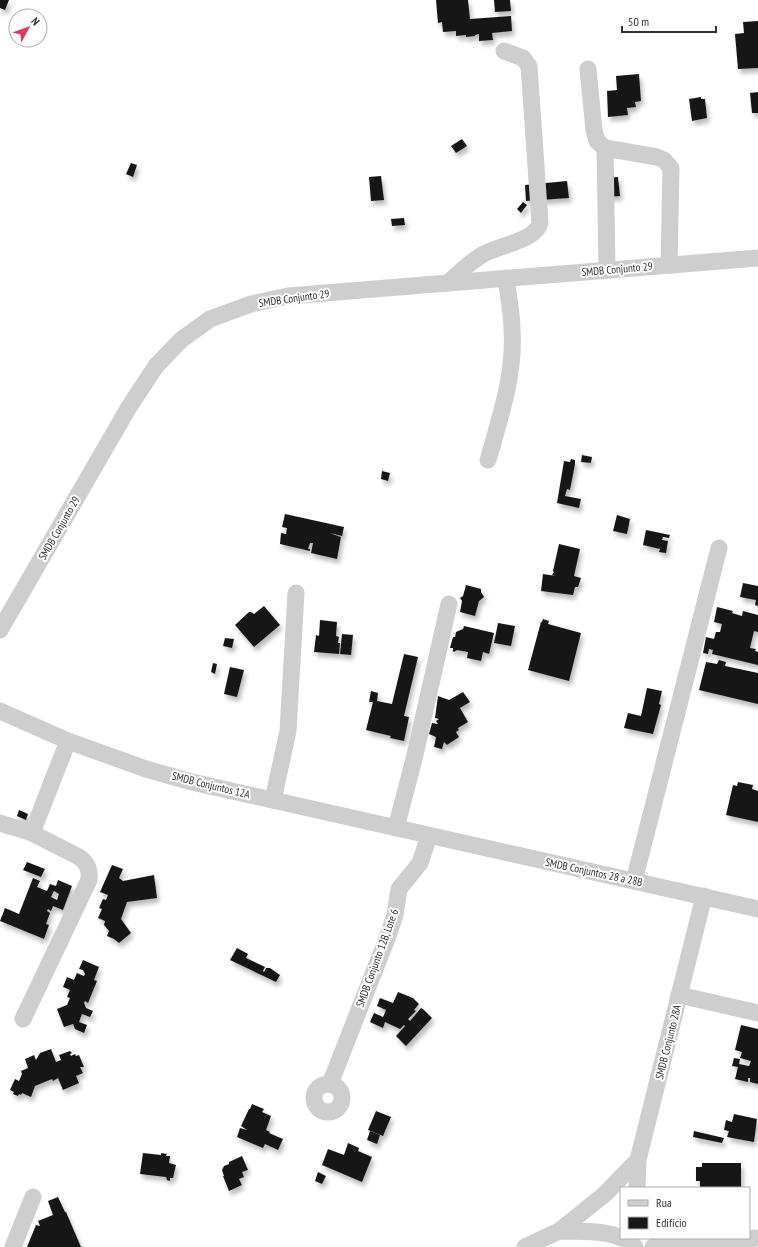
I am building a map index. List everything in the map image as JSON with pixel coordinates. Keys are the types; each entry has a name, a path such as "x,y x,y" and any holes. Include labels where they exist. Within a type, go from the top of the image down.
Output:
{"street":[{"path":"449,282 483,254 531,235 537,230 540,222 530,71 527,62 523,58 504,51"},
{"path":"588,69 594,130 597,141 605,148 657,157 664,160 671,168 669,265"},
{"path":"605,148 607,270"},
{"name":"SMDB Conjunto 29","path":"0,630 129,407 156,366 181,340 210,319 251,304 288,296 758,258"},
{"path":"488,460 502,409 511,367 512,331 506,278"},
{"path":"634,881 718,548"},
{"path":"273,800 288,731 296,593"},
{"path":"396,828 414,759 449,604"},
{"name":"SMDB Conjuntos 12A","path":"0,711 68,741 146,769 192,782 429,836"},
{"path":"32,833 68,741"},
{"path":"0,823 32,833 79,857 86,862 89,870 89,880 22,1020"},
{"name":"SMDB Conjuntos 28 a 28B","path":"429,836 758,909"},
{"name":"SMDB Conjunto 12B, Lote 6","path":"330,1084 388,936 399,889 420,863 429,836"},
{"name":"SMDB Conjunto 28A","path":"636,1187 638,1160 704,896"},
{"path":"679,995 758,1013"},
{"path":"525,1247 559,1231 605,1194 638,1160"},
{"path":"12,1247 33,1197"},
{"path":"559,1231 614,1235 620,1238"},
{"path":"622,1239 631,1243 635,1247"},
{"path":"654,1247 746,1239"}],"building":[{"path":"0,0 9,0 5,10 0,8"},
{"path":"436,0 468,0 470,19 511,16 512,31 492,33 493,40 479,41 479,34 466,37 466,35 456,36 456,31 443,32 442,22 438,23"},
{"path":"494,0 510,0 511,11 495,12"},
{"path":"758,21 758,68 738,69 735,34 744,33 743,22"},
{"path":"639,74 641,101 635,102 636,107 627,108 628,115 608,117 607,91 617,90 616,76"},
{"path":"758,92 758,113 752,113 750,93"},
{"path":"701,97 701,99 705,99 707,118 692,121 689,99"},
{"path":"462,139 467,146 456,153 451,146"},
{"path":"131,163 137,165 133,177 126,174"},
{"path":"381,176 384,200 371,201 369,177"},
{"path":"618,177 620,196 605,197 609,178"},
{"path":"567,181 569,198 526,201 525,185"},
{"path":"523,202 527,205 521,213 517,209"},
{"path":"404,218 405,225 392,226 391,219"},
{"path":"582,455 592,457 591,463 581,462"},
{"path":"571,459 575,460 575,464 570,490 567,489 565,496 581,499 579,508 557,503 564,461 570,462"},
{"path":"382,471 390,473 388,481 381,479"},
{"path":"285,514 344,527 342,536 329,533 341,537 337,559 311,553 313,543 310,543 308,549 310,549 310,551 280,544 281,533 286,534 287,528 282,527"},
{"path":"617,515 630,519 627,534 613,531"},
{"path":"646,530 670,535 669,538 663,537 662,540 668,541 666,553 659,552 660,549 643,545"},
{"path":"559,544 580,549 574,576 581,578 578,587 575,587 573,595 541,591 543,574 556,576 552,575 554,573 553,571"},
{"path":"743,583 758,586 758,606 755,605 756,600 740,597"},
{"path":"466,585 481,589 484,597 479,601 475,616 460,612 462,601 460,598 463,596"},
{"path":"264,606 280,625 254,647 235,625 249,612 254,614"},
{"path":"717,607 733,611 732,613 742,616 743,611 758,615 758,632 754,631 750,648 756,649 755,651 758,652 758,665 712,654 713,650 709,649 708,654 703,653 706,637 714,639 716,632 720,632 722,624 714,622"},
{"path":"543,619 549,621 548,624 581,633 569,681 528,670"},
{"path":"320,620 337,622 336,636 339,637 338,643 340,643 339,654 314,652 316,635 319,636"},
{"path":"498,623 515,626 511,646 494,643"},
{"path":"464,626 494,633 489,654 483,652 481,661 467,658 468,652 457,650 454,652 453,648 450,648 456,632 463,629"},
{"path":"342,634 353,635 351,655 340,654"},
{"path":"225,638 234,639 232,648 223,646"},
{"path":"404,654 418,657 404,716 409,717 404,741 366,730 373,702 369,702 371,691 378,693 377,701 392,704"},
{"path":"719,660 726,662 725,666 758,673 758,704 699,690 706,662 717,664"},
{"path":"213,663 217,664 215,674 211,672"},
{"path":"230,667 244,670 237,697 224,694"},
{"path":"647,688 662,691 659,704 661,705 653,734 624,728 628,713 641,716"},
{"path":"463,692 470,702 460,708 468,722 458,728 459,730 456,732 459,737 447,745 444,742 442,749 434,747 436,737 429,734 432,723 438,724 436,721 439,719 435,718 438,696 449,700"},
{"path":"738,782 753,785 752,789 758,791 758,822 726,815 733,785 737,786"},
{"path":"19,810 28,814 26,820 17,816"},
{"path":"27,862 45,869 41,877 23,870"},
{"path":"112,865 123,869 119,878 123,881 154,875 157,898 127,902 121,919 131,933 119,943 107,936 109,931 104,925 105,921 98,918 102,909 99,908 103,899 106,900 108,895 100,892"},
{"path":"33,878 40,881 37,887 47,891 50,884 56,886 58,880 72,886 63,910 53,906 51,911 48,909 47,911 50,913 46,924 49,925 44,939 0,921 5,908 19,914","holes":["54,891 59,894 57,900 51,897"]},
{"path":"237,948 248,954 246,958 265,967 264,972 266,968 270,968 280,975 276,982 230,960"},
{"path":"83,960 99,967 94,980 97,981 88,1003 85,1001 84,1003 86,1008 93,1011 90,1017 82,1014 79,1022 87,1025 84,1033 75,1029 73,1024 64,1027 57,1009 67,1005 70,998 67,997 70,990 63,987 67,977 74,980 77,973 84,976 85,974 83,970 79,969"},
{"path":"398,992 413,998 419,1004 414,1010 416,1011 408,1019 410,1021 421,1008 432,1018 406,1046 396,1036 405,1026 404,1025 400,1029 385,1022 383,1028 370,1022 374,1013 383,1017 386,1010 377,1006 380,998 393,1003"},
{"path":"741,1025 758,1029 758,1084 750,1082 750,1078 748,1078 748,1082 735,1079 738,1067 732,1066 734,1058 740,1059 739,1064 749,1066 751,1061 740,1058 742,1052 735,1050"},
{"path":"51,1049 56,1062 61,1060 59,1055 70,1051 72,1053 70,1054 71,1056 75,1054 76,1056 79,1055 84,1067 80,1067 83,1073 76,1076 79,1083 63,1090 58,1078 53,1081 52,1079 35,1086 31,1097 22,1093 18,1096 13,1094 14,1092 10,1090 15,1079 19,1081 22,1074 21,1071 28,1068 25,1059 34,1055 36,1060 40,1053"},
{"path":"252,1104 264,1109 262,1112 271,1116 266,1130 270,1132 269,1133 283,1139 278,1150 265,1144 263,1148 237,1137 240,1128 247,1130 241,1126"},
{"path":"376,1111 391,1117 383,1136 368,1130"},
{"path":"734,1114 757,1119 754,1142 727,1137 729,1131 724,1130 726,1120 732,1122"},
{"path":"370,1131 380,1135 377,1144 367,1140"},
{"path":"694,1131 724,1138 722,1143 693,1137"},
{"path":"348,1143 359,1148 358,1151 372,1157 362,1182 322,1165 328,1149 344,1155"},
{"path":"143,1153 161,1155 161,1153 167,1154 166,1156 170,1156 169,1163 176,1165 173,1178 170,1178 170,1181 167,1180 166,1177 140,1174"},
{"path":"242,1156 248,1170 242,1172 244,1177 239,1179 242,1185 229,1191 222,1170 224,1166 229,1164 229,1162"},
{"path":"702,1163 741,1163 741,1187 700,1187 700,1181 696,1181 696,1167 702,1167"},
{"path":"318,1172 326,1176 322,1184 315,1181"},
{"path":"58,1197 81,1247 27,1247 36,1225 40,1226 38,1221 53,1215 48,1201"}]}
